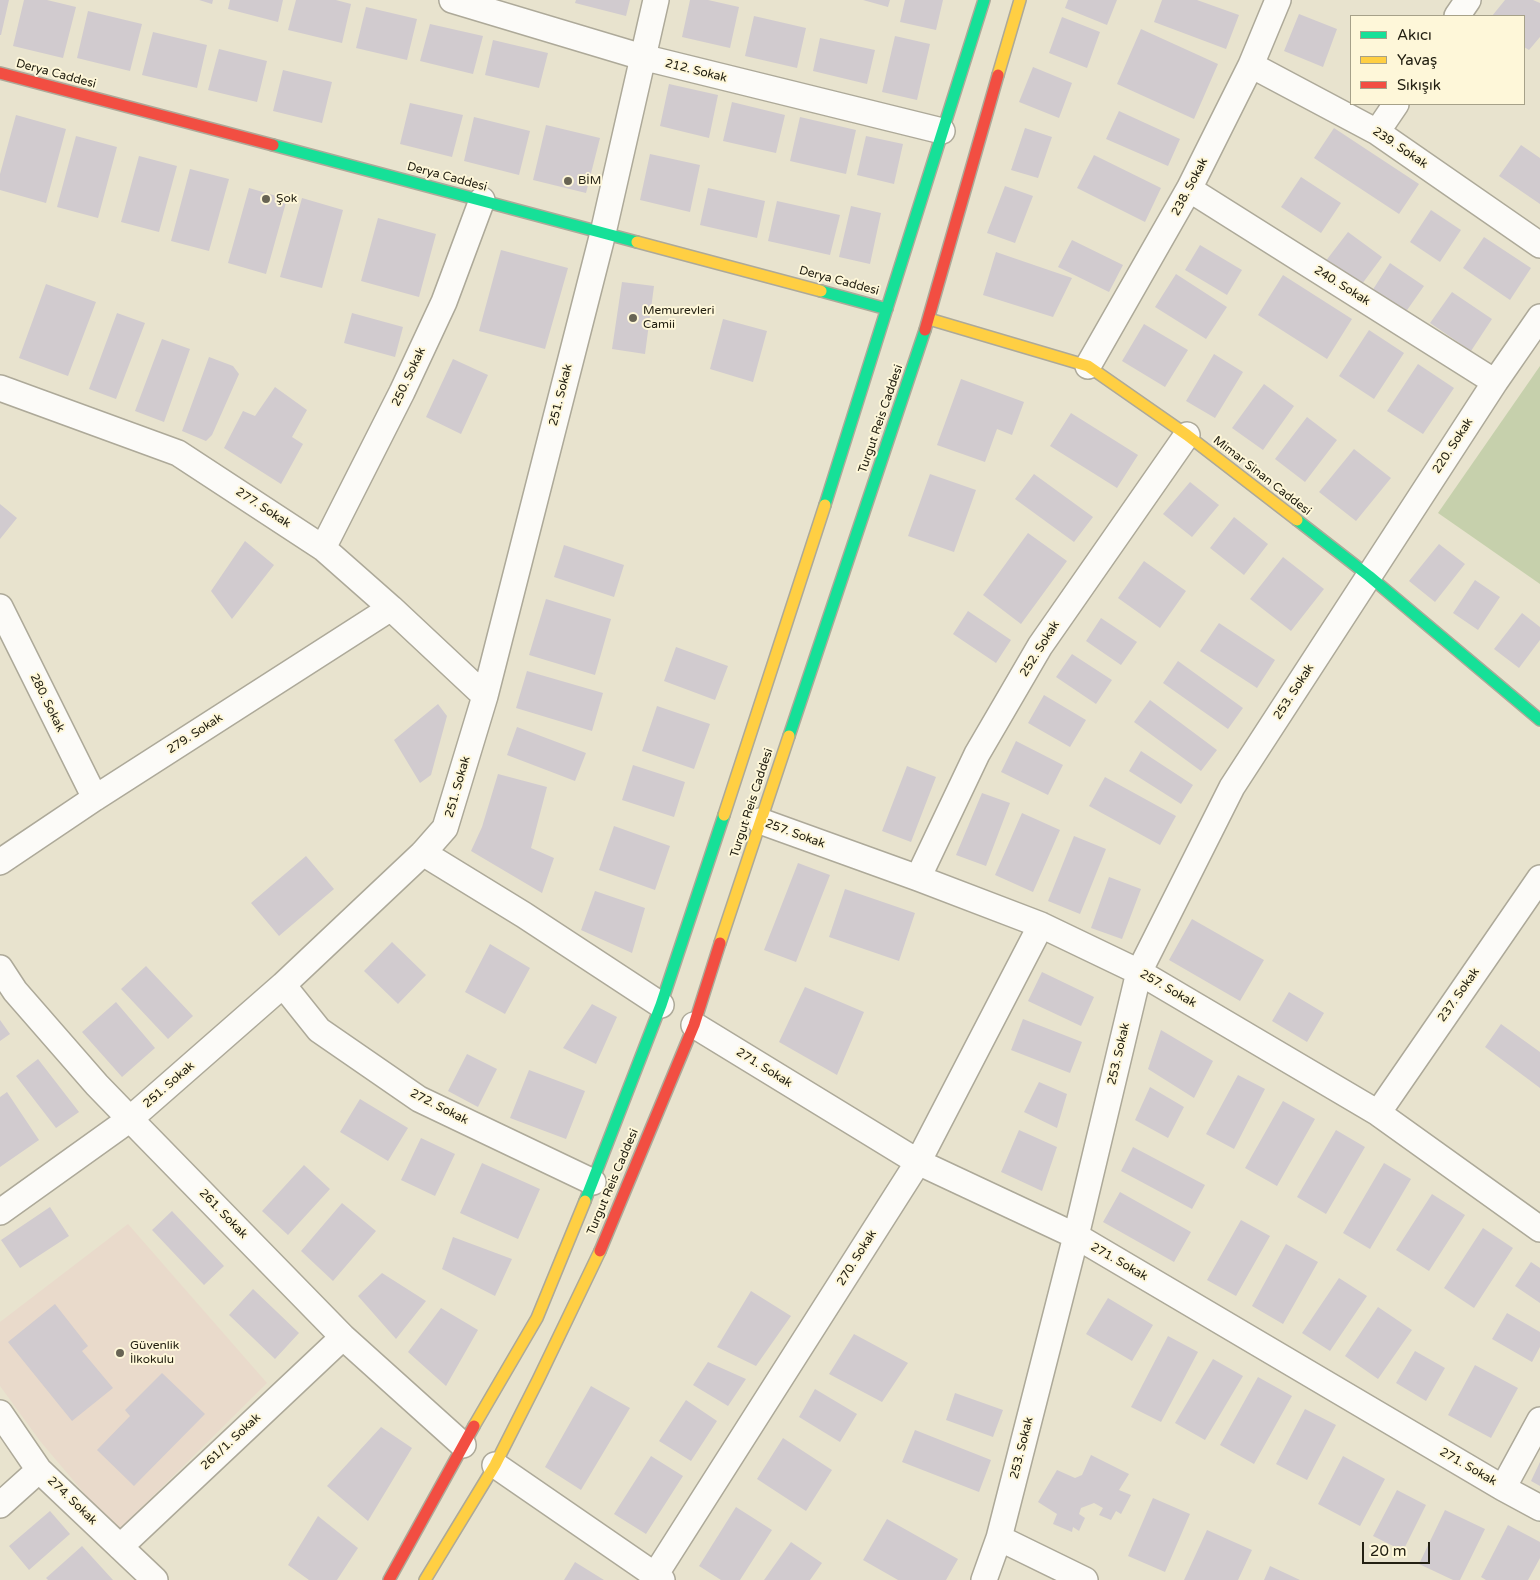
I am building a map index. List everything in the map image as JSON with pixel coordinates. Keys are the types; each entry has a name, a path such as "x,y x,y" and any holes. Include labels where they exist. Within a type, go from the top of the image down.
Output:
{"main road":[{"name":"Turgut Reis Caddesi","path":"389,1580 463,1445 537,1318 593,1182 661,1005 806,565 984,0"},
{"name":"Turgut Reis Caddesi","path":"426,1580 495,1465 600,1250 694,1025 760,821 929,319 1020,0"},
{"name":"Derya Caddesi","path":"0,73 887,309"},
{"name":"Mimar Sinan Caddesi","path":"929,319 1088,366 1187,436 1369,576 1540,720"}],"street":[{"name":"212. Sokak","path":"452,0 642,57 942,131"},
{"name":"251. Sokak","path":"0,1212 130,1119 283,985 423,853 446,828 484,696 603,233 656,0"},
{"name":"238. Sokak","path":"1088,366 1190,189 1251,65 1278,0"},
{"path":"1458,15 1468,0"},
{"name":"239. Sokak","path":"1251,65 1376,132 1540,245"},
{"path":"1376,132 1395,105"},
{"name":"240. Sokak","path":"1190,189 1495,382"},
{"name":"250. Sokak","path":"323,548 402,392 444,302 482,200"},
{"name":"220. Sokak","path":"1369,576 1495,382 1540,318"},
{"name":"277. Sokak","path":"0,388 178,453 323,548 391,608 484,696"},
{"name":"252. Sokak","path":"918,878 977,754 1040,646 1187,436"},
{"name":"253. Sokak","path":"984,1580 999,1538 1076,1236 1139,972 1232,787 1369,576"},
{"name":"280. Sokak","path":"0,607 95,798"},
{"name":"279. Sokak","path":"0,862 95,798 391,608"},
{"name":"257. Sokak","path":"760,821 1041,925 1139,972 1378,1113 1540,1229"},
{"path":"423,853 524,915 661,1005"},
{"name":"237. Sokak","path":"1378,1113 1540,878"},
{"name":"270. Sokak","path":"656,1578 918,1162 1041,925"},
{"name":"261. Sokak","path":"0,968 15,991 97,1085 130,1119 343,1337 463,1445"},
{"name":"272. Sokak","path":"283,985 318,1030 419,1099 593,1182"},
{"name":"271. Sokak","path":"694,1025 918,1162 1076,1236 1540,1508"},
{"name":"261/1. Sokak","path":"120,1547 343,1337"},
{"name":"274. Sokak","path":"0,1413 39,1470 155,1580"},
{"path":"1503,1488 1540,1420"},
{"path":"495,1465 656,1578"},
{"path":"0,1506 39,1470"},
{"path":"999,1538 1085,1580"}],"shaded area":[{"name":"Güvenlik İlkokulu","path":"128,1224 267,1383 117,1532 40,1441 0,1386 0,1322"}],"green space":[{"path":"1540,366 1540,584 1438,513"}],"building":[{"path":"0,0 9,0 1,35 0,35"},
{"path":"24,0 47,0 76,7 63,58 13,46"},
{"path":"199,0 213,0 212,4"},
{"path":"230,0 283,0 278,22 228,9"},
{"path":"296,0 336,0 351,4 342,43 288,30"},
{"path":"576,0 630,0 626,16 575,3"},
{"path":"690,0 708,0 739,7 730,48 682,37"},
{"path":"863,0 890,0 888,7"},
{"path":"905,0 943,0 936,30 900,22"},
{"path":"1068,0 1117,0 1107,25 1065,8"},
{"path":"1162,0 1197,0 1239,15 1226,49 1154,22"},
{"path":"1505,0 1533,0 1540,3 1540,37 1529,50 1525,48 1525,15 1493,15"},
{"path":"366,7 417,19 407,60 356,48"},
{"path":"88,11 142,24 130,71 77,58"},
{"path":"1299,14 1337,29 1323,67 1284,51"},
{"path":"754,16 806,28 797,68 745,56"},
{"path":"1062,17 1100,32 1087,68 1049,53"},
{"path":"430,24 483,36 473,74 420,61"},
{"path":"1141,29 1218,64 1194,119 1117,84"},
{"path":"153,32 207,45 197,88 142,75"},
{"path":"895,36 930,44 917,100 882,92"},
{"path":"820,38 875,50 867,84 813,71"},
{"path":"493,40 548,53 539,88 485,75"},
{"path":"219,49 267,61 257,102 208,90"},
{"path":"1033,67 1072,83 1059,118 1019,102"},
{"path":"283,70 332,82 322,123 273,111"},
{"path":"669,84 718,95 709,138 660,126"},
{"path":"732,102 785,115 776,153 723,141"},
{"path":"410,103 463,115 452,157 400,144"},
{"path":"1119,111 1180,139 1168,166 1106,139"},
{"path":"16,115 66,129 46,203 0,190 0,174"},
{"path":"474,117 530,131 519,175 464,161"},
{"path":"800,117 856,130 846,174 790,161"},
{"path":"546,125 600,138 586,193 533,180"},
{"path":"1025,128 1052,137 1038,178 1011,170"},
{"path":"1334,128 1419,184 1399,214 1314,158"},
{"path":"76,136 117,147 98,218 57,207"},
{"path":"866,136 903,144 894,184 857,175"},
{"path":"1521,145 1540,158 1540,204 1499,176"},
{"path":"650,154 700,165 690,212 640,200"},
{"path":"1094,155 1161,188 1145,222 1077,188"},
{"path":"139,156 177,166 159,232 121,222"},
{"path":"190,169 229,179 209,251 171,241"},
{"path":"1301,177 1341,203 1321,233 1281,207"},
{"path":"1005,186 1033,196 1015,243 987,233"},
{"path":"249,188 287,199 266,274 228,263"},
{"path":"708,188 765,201 757,238 700,225"},
{"path":"302,198 343,210 322,288 280,277"},
{"path":"777,201 840,215 830,255 768,241"},
{"path":"851,206 881,213 870,264 839,257"},
{"path":"1431,210 1461,230 1440,262 1410,242"},
{"path":"378,218 436,234 419,297 361,281"},
{"path":"1348,232 1382,257 1359,288 1325,262"},
{"path":"1484,237 1531,268 1510,300 1463,268"},
{"path":"1072,240 1123,265 1109,292 1058,267"},
{"path":"1200,245 1242,270 1227,295 1185,270"},
{"path":"501,250 568,268 545,349 479,331"},
{"path":"996,252 1072,278 1053,317 983,295"},
{"path":"1390,263 1424,286 1405,313 1372,291"},
{"path":"1176,274 1227,307 1206,339 1155,307"},
{"path":"1283,275 1352,319 1327,359 1258,315"},
{"name":"Memurevleri Camii","path":"622,282 654,286 645,354 612,349"},
{"path":"46,284 96,302 68,376 19,358"},
{"path":"1452,292 1492,319 1471,351 1430,323"},
{"path":"117,313 145,323 116,399 89,389"},
{"path":"352,313 403,327 395,357 344,343"},
{"path":"723,319 767,331 753,382 710,369"},
{"path":"1144,324 1188,350 1165,387 1122,361"},
{"path":"1369,330 1404,353 1374,399 1339,376"},
{"path":"162,339 190,349 164,422 135,411"},
{"path":"1214,354 1243,372 1215,418 1186,401"},
{"path":"209,357 233,366 239,374 212,435 206,441 182,431"},
{"path":"453,359 488,375 461,434 426,417"},
{"path":"1418,364 1454,388 1423,434 1387,411"},
{"path":"961,379 1024,402 1012,435 997,429 985,462 937,445"},
{"path":"1264,384 1294,406 1263,450 1232,428"},
{"path":"275,387 307,410 292,437 303,444 281,484 224,448 243,411 255,416"},
{"path":"1071,413 1138,455 1117,488 1050,446"},
{"path":"1307,417 1337,440 1305,482 1275,459"},
{"path":"1354,449 1391,478 1356,521 1319,492"},
{"path":"930,474 976,490 954,552 908,536"},
{"path":"1034,474 1093,517 1074,542 1015,499"},
{"path":"1190,482 1219,505 1192,537 1163,514"},
{"path":"0,504 17,518 0,539"},
{"path":"1234,517 1268,544 1244,575 1210,548"},
{"path":"1028,533 1067,561 1021,624 983,595"},
{"path":"245,541 274,565 232,619 211,591"},
{"path":"1439,544 1465,564 1435,602 1409,581"},
{"path":"564,545 624,565 614,597 554,577"},
{"path":"1283,557 1324,589 1291,631 1250,599"},
{"path":"1144,561 1186,591 1160,628 1118,598"},
{"path":"1475,580 1500,597 1478,630 1453,613"},
{"path":"546,599 611,619 595,675 529,655"},
{"path":"968,611 1011,640 996,663 953,634"},
{"path":"1522,613 1540,627 1540,640 1519,668 1494,649"},
{"path":"1101,618 1137,642 1121,665 1086,641"},
{"path":"1219,623 1275,660 1257,688 1200,651"},
{"path":"676,647 728,666 715,700 664,681"},
{"path":"1072,654 1112,680 1096,704 1056,677"},
{"path":"1178,661 1243,708 1228,729 1163,683"},
{"path":"527,671 603,693 592,731 516,708"},
{"path":"1044,695 1086,720 1070,747 1028,723"},
{"path":"1150,700 1217,750 1201,771 1134,722"},
{"path":"438,704 447,716 431,775 420,783 394,740"},
{"path":"657,706 710,724 694,769 642,751"},
{"path":"517,727 586,753 575,781 507,755"},
{"path":"1016,741 1063,765 1048,795 1001,772"},
{"path":"1141,751 1193,785 1181,804 1129,771"},
{"path":"633,765 685,782 674,817 622,800"},
{"path":"907,766 936,777 911,842 882,831"},
{"path":"498,774 547,787 531,848 554,858 542,893 471,851 482,827"},
{"path":"1105,777 1176,816 1160,845 1089,806"},
{"path":"982,793 1010,803 986,866 956,855"},
{"path":"1022,813 1060,830 1033,892 995,875"},
{"path":"614,826 670,846 655,890 599,870"},
{"path":"1074,836 1106,849 1080,914 1048,901"},
{"path":"306,856 334,889 279,936 251,903"},
{"path":"798,863 830,875 796,962 764,950"},
{"path":"1109,877 1141,889 1122,939 1091,928"},
{"path":"845,889 915,913 899,961 829,937"},
{"path":"595,891 645,908 632,953 581,930"},
{"path":"1192,919 1264,960 1240,1001 1169,960"},
{"path":"392,942 426,975 398,1004 364,971"},
{"path":"490,944 530,968 505,1014 465,992"},
{"path":"146,966 193,1016 168,1039 121,989"},
{"path":"1042,972 1094,997 1081,1026 1028,1001"},
{"path":"805,987 864,1012 837,1075 779,1042"},
{"path":"1289,992 1324,1013 1307,1042 1272,1021"},
{"path":"116,1002 155,1048 122,1077 82,1032"},
{"path":"592,1004 617,1017 596,1064 563,1048"},
{"path":"1023,1019 1082,1042 1070,1073 1011,1050"},
{"path":"0,1020 10,1034 0,1041"},
{"path":"1501,1024 1540,1052 1540,1088 1485,1047"},
{"path":"1161,1030 1213,1061 1194,1098 1148,1069"},
{"path":"467,1054 497,1069 478,1107 448,1091"},
{"path":"38,1059 79,1112 56,1128 16,1076"},
{"path":"529,1070 585,1091 566,1139 510,1118"},
{"path":"1238,1075 1265,1089 1234,1149 1206,1134"},
{"path":"1039,1082 1067,1094 1057,1128 1024,1112"},
{"path":"1150,1087 1184,1107 1168,1138 1135,1120"},
{"path":"7,1092 39,1140 0,1167 0,1097"},
{"path":"360,1099 408,1128 388,1161 340,1132"},
{"path":"1283,1101 1315,1119 1277,1186 1245,1168"},
{"path":"1019,1130 1057,1147 1042,1191 1001,1172"},
{"path":"1336,1130 1365,1147 1326,1214 1297,1197"},
{"path":"421,1138 455,1154 435,1196 401,1180"},
{"path":"1133,1147 1205,1185 1192,1209 1121,1171"},
{"path":"482,1163 540,1189 518,1239 460,1213"},
{"path":"1384,1163 1411,1179 1370,1249 1343,1233"},
{"path":"304,1165 330,1189 288,1235 262,1211"},
{"path":"1120,1192 1191,1232 1174,1262 1103,1222"},
{"path":"1432,1194 1465,1215 1429,1271 1396,1250"},
{"path":"342,1203 376,1231 333,1281 301,1251"},
{"path":"50,1207 69,1236 20,1268 1,1240"},
{"path":"172,1211 224,1266 204,1285 152,1230"},
{"path":"1241,1220 1270,1236 1236,1296 1207,1280"},
{"path":"1483,1228 1513,1248 1474,1308 1444,1288"},
{"path":"453,1237 512,1259 495,1296 442,1269"},
{"path":"1286,1244 1318,1262 1283,1324 1252,1306"},
{"path":"1531,1262 1540,1268 1540,1303 1515,1286"},
{"path":"382,1273 426,1301 396,1339 358,1296"},
{"path":"1339,1278 1367,1296 1330,1351 1302,1333"},
{"path":"253,1289 299,1333 275,1359 229,1315"},
{"path":"751,1291 791,1316 756,1366 717,1347"},
{"path":"1108,1298 1153,1325 1132,1361 1086,1334"},
{"path":"55,1304 88,1346 82,1351 113,1388 72,1421 8,1342"},
{"path":"1378,1307 1412,1330 1378,1379 1345,1356"},
{"path":"441,1308 478,1330 446,1386 408,1352"},
{"path":"1507,1313 1540,1332 1540,1347 1532,1362 1492,1339"},
{"path":"854,1334 908,1363 882,1402 829,1374"},
{"path":"1168,1336 1198,1352 1161,1422 1131,1407"},
{"path":"1415,1351 1445,1368 1426,1401 1396,1383"},
{"path":"1213,1359 1243,1376 1205,1440 1175,1423"},
{"path":"708,1362 746,1379 728,1406 693,1385"},
{"path":"1475,1365 1518,1388 1491,1438 1448,1415"},
{"path":"162,1373 205,1414 134,1486 97,1450 130,1416 125,1410"},
{"path":"1258,1377 1292,1396 1254,1464 1220,1445"},
{"path":"591,1386 630,1408 581,1490 545,1467"},
{"path":"815,1389 857,1414 840,1442 799,1417"},
{"path":"955,1393 1003,1410 993,1437 946,1420"},
{"path":"686,1400 717,1421 691,1461 659,1441"},
{"path":"1305,1409 1336,1425 1307,1480 1276,1464"},
{"path":"381,1427 412,1448 368,1521 327,1486"},
{"path":"915,1430 991,1460 979,1492 902,1462"},
{"path":"783,1438 832,1470 806,1511 757,1479"},
{"path":"1091,1455 1129,1474 1119,1490 1131,1495 1121,1514 1116,1511 1111,1520 1099,1515 1103,1508 1094,1503 1081,1508 1079,1514 1085,1518 1079,1531 1073,1527 1072,1532 1053,1524 1057,1514 1038,1502 1057,1470 1075,1478 1082,1475"},
{"path":"651,1456 683,1476 646,1534 614,1514"},
{"path":"1343,1456 1385,1479 1360,1526 1318,1504"},
{"path":"1540,1462 1540,1486 1531,1481"},
{"path":"1397,1490 1426,1505 1403,1551 1373,1536"},
{"path":"1153,1498 1190,1514 1165,1572 1128,1556"},
{"path":"736,1507 772,1530 740,1580 721,1580 699,1566"},
{"path":"1445,1510 1485,1529 1460,1580 1453,1580 1419,1564"},
{"path":"50,1511 70,1534 29,1570 9,1546"},
{"path":"318,1516 358,1548 337,1580 309,1580 288,1565"},
{"path":"887,1519 958,1559 946,1580 898,1580 863,1560"},
{"path":"1508,1525 1540,1542 1540,1558 1528,1580 1486,1580 1481,1577"},
{"path":"1207,1530 1252,1550 1238,1580 1184,1580"},
{"path":"791,1542 822,1563 810,1580 764,1580"},
{"path":"82,1546 113,1580 48,1580 46,1578"},
{"path":"575,1562 604,1580 564,1580"},
{"path":"1270,1566 1300,1580 1264,1580"}],"traffic: fast":[{"path":"825,505 984,0"},
{"path":"273,145 637,242"},
{"path":"821,291 887,309"},
{"path":"789,736 925,330"},
{"path":"1297,520 1369,576 1540,720"},
{"path":"585,1201 661,1005 724,815"}],"traffic: slow":[{"path":"998,75 1020,0"},
{"path":"637,242 821,291"},
{"path":"929,319 1088,366 1187,435 1297,520"},
{"path":"724,815 825,505"},
{"path":"720,943 789,736"},
{"path":"474,1426 537,1318 585,1201"},
{"path":"425,1580 495,1465 600,1251"}],"traffic: jam":[{"path":"0,73 273,145"},
{"path":"925,330 998,75"},
{"path":"600,1251 694,1025 720,943"},
{"path":"389,1580 474,1426"}],"place":[{"name":"BİM","path":"568,181"},
{"name":"Şok","path":"266,199"},
{"name":"Memurevleri Camii","path":"633,318"},
{"name":"Güvenlik İlkokulu","path":"120,1353"}]}
